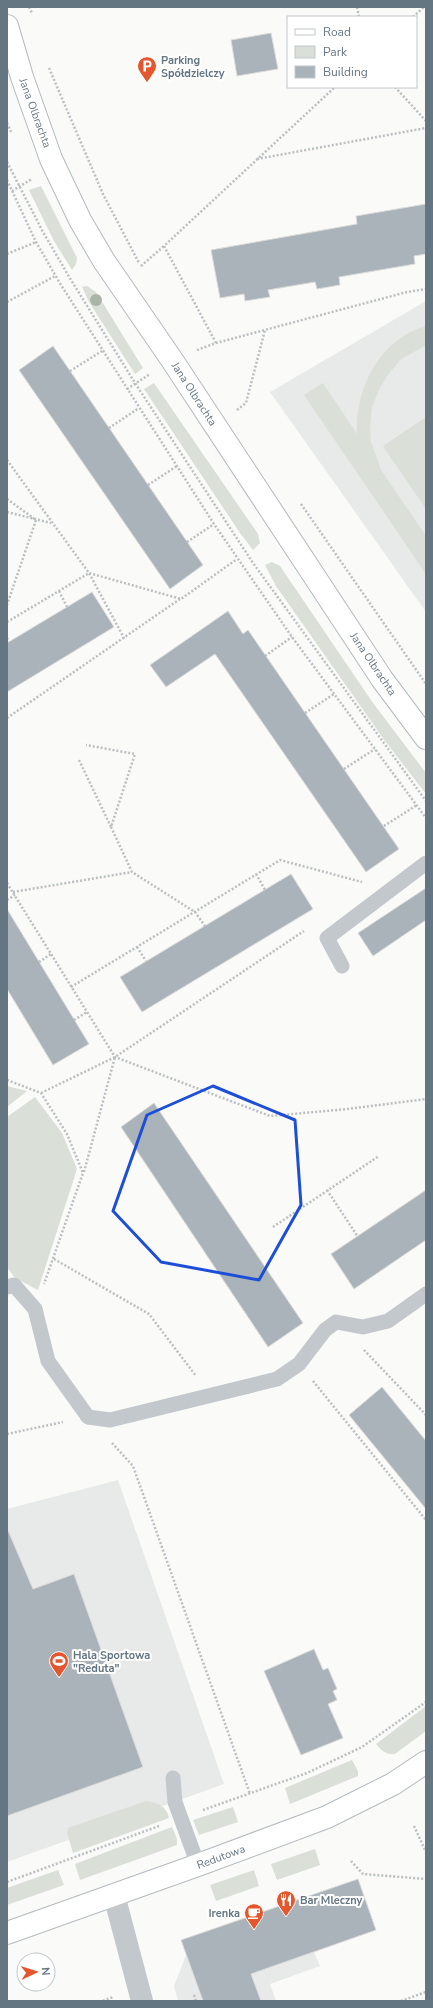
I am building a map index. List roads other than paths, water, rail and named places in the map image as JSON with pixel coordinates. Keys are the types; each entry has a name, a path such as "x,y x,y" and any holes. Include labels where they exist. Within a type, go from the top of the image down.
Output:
{"street":[{"name":"Jana Olbrachta","path":"7,26 22,77 51,159 80,220 104,261 172,360 382,679 426,738"},
{"name":"Redutowa","path":"7,1932 114,1896 327,1817 393,1784 426,1762"},
{"path":"114,1896 142,2001"}],"lane":[{"path":"342,966 327,938 426,863"},
{"path":"7,1287 14,1285 35,1309 48,1361 88,1417 110,1420 277,1379 299,1364 325,1330 336,1322 363,1327 388,1321 426,1294"},
{"path":"173,1778 175,1802 198,1865"}],"place":[{"name":"Parking Spółdzielczy","path":"147,83"},
{"name":"Hala Sportowa \"Reduta\"","path":"59,1678"},
{"name":"Bar Mleczny","path":"286,1917"},
{"name":"Irenka","path":"254,1930"}]}
